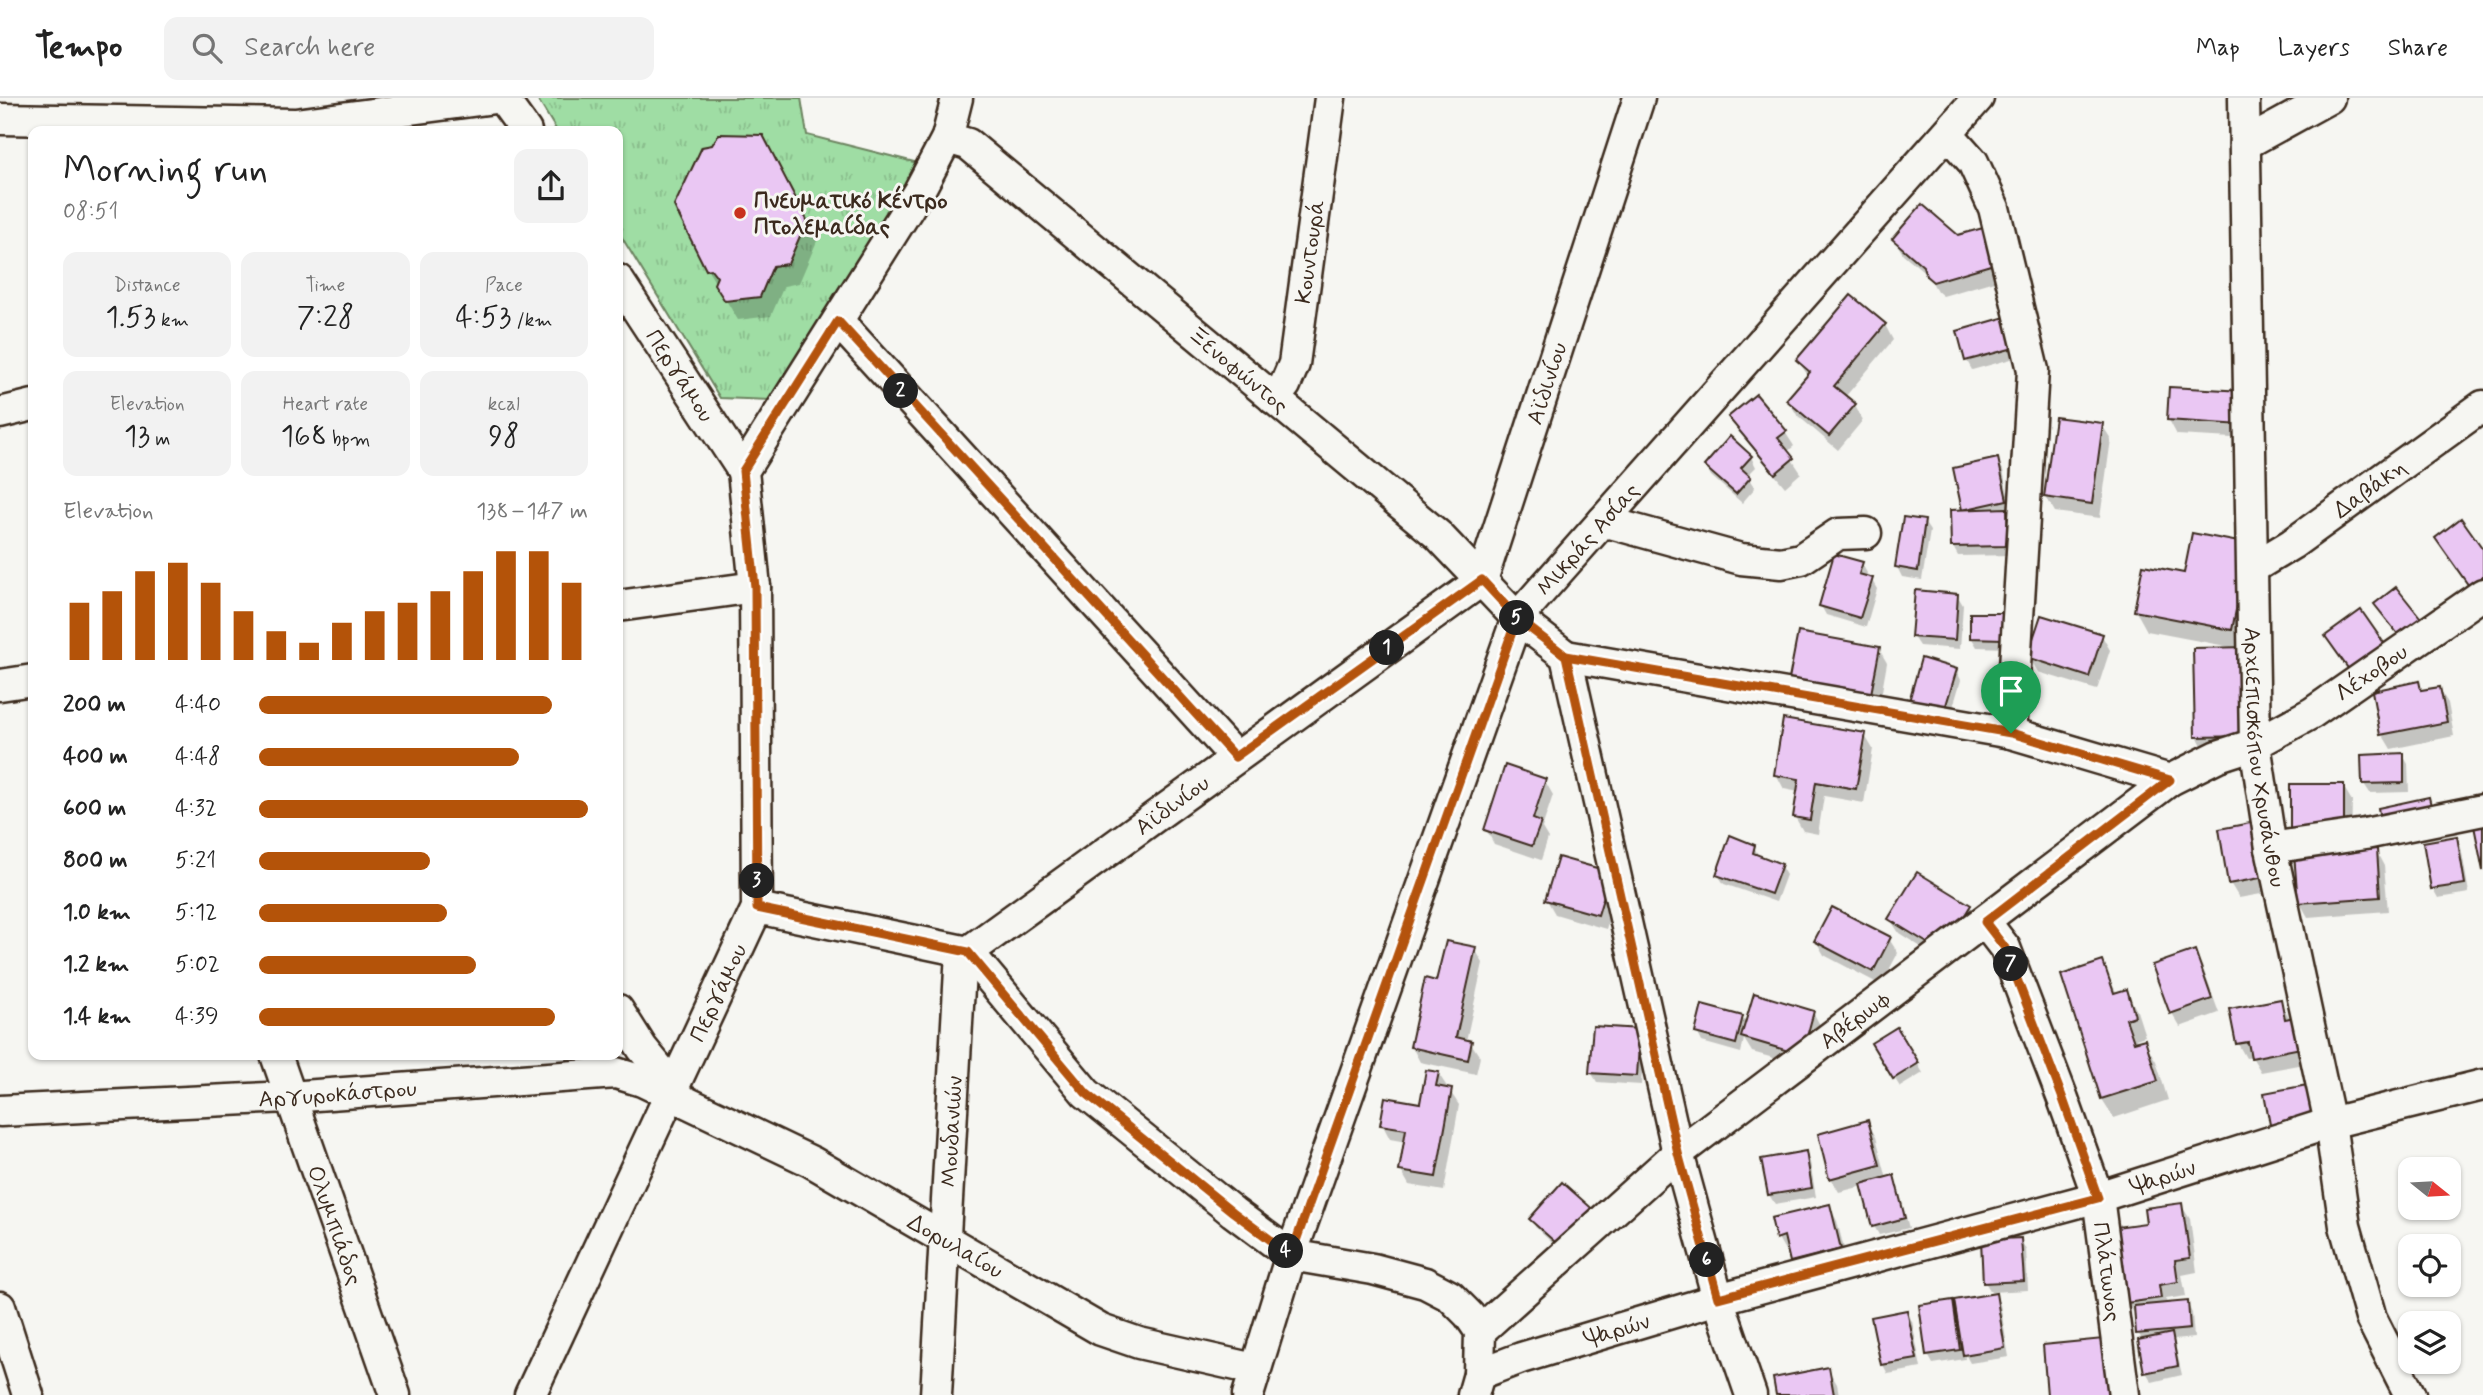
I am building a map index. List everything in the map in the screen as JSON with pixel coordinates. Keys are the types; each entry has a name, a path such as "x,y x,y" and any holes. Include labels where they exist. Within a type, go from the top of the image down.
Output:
{"street":[{"path":"0,119 42,116 295,124 495,98"},
{"path":"502,98 522,126"},
{"path":"743,471 919,191 947,138 957,98"},
{"name":"Κουντουρά","path":"1274,399 1285,385 1294,364 1331,98"},
{"name":"Αϊδινίου","path":"965,952 1482,580 1639,98"},
{"name":"Μικράς Ασίας","path":"1251,1382 1291,1255 1517,618 1978,98"},
{"name":"Αρχιεπισκόπου Χρυσάνθου","path":"2244,98 2255,744 2271,849 2330,1123 2345,1226 2371,1318 2410,1395"},
{"path":"2245,144 2329,98"},
{"path":"1948,134 1973,162 1994,208 2033,370 2011,733"},
{"name":"Ξενοφώντος","path":"947,138 968,144 1438,535 1517,618 1566,656"},
{"name":"Περγάμου","path":"530,1395 757,908 755,587 743,471 623,288"},
{"path":"838,321 1235,757"},
{"path":"0,413 28,406"},
{"name":"Δαβάκη","path":"2254,566 2292,544 2483,406"},
{"path":"1603,521 1741,559 1781,563 1801,559 1838,534 1866,533"},
{"path":"623,605 755,587"},
{"name":"Λέχοβου","path":"2255,744 2312,713 2483,594"},
{"path":"1751,1395 1718,1298 1678,1153 1566,656 2011,733 2170,780"},
{"path":"0,685 28,681"},
{"name":"Αβέρωφ","path":"1480,1331 1678,1153 2170,780 2218,755 2255,744"},
{"path":"2271,849 2365,834 2483,810"},
{"path":"757,908 965,952 1086,1093 1233,1212 1291,1255 1373,1269 1425,1283 1450,1296 1480,1331 1476,1384"},
{"name":"Πλάτωνος","path":"1985,922 2005,948 2098,1198 2124,1395"},
{"name":"Μουδανιών","path":"936,1395 944,1238 965,952"},
{"path":"623,1018 671,1090"},
{"name":"Ολυμπιάδος","path":"278,1060 395,1395"},
{"name":"Αργυροκάστρου","path":"0,1111 289,1097 616,1073 671,1090"},
{"name":"Ψαρών","path":"1476,1384 1521,1358 1718,1298 2098,1198 2330,1123 2483,1085"},
{"name":"Δορυλαίου","path":"671,1090 812,1162 1101,1329 1251,1382"},
{"path":"1,1312 28,1395"}],"green space":[{"path":"537,98 801,98 807,135 918,163 771,400 720,398 623,239 623,126 554,126"}],"building":[{"name":"Πνευματικό Κέντρο Πτολεμαίδας","path":"719,134 763,135 807,220 788,264 773,266 760,297 725,301 714,284 717,277 711,269 706,270 674,206 702,147 712,145"},
{"path":"1922,204 1958,235 1983,228 1994,264 1933,282 1926,276 1923,266 1892,239"},
{"path":"1851,295 1886,324 1834,386 1856,404 1829,436 1786,400 1810,372 1796,360"},
{"path":"2016,314 2025,345 1965,361 1957,331"},
{"path":"2169,387 2244,391 2242,425 2167,420"},
{"path":"1756,394 1787,431 1778,438 1794,458 1775,474 1728,417"},
{"path":"2055,417 2103,423 2092,504 2044,497"},
{"path":"1730,436 1752,456 1741,468 1751,477 1736,494 1704,466"},
{"path":"1998,458 2007,500 1962,510 1953,468"},
{"path":"2007,508 2008,546 1951,547 1950,510"},
{"path":"1903,517 1925,520 1918,571 1895,567"},
{"path":"2461,518 2483,549 2483,576 2469,586 2435,538"},
{"path":"2192,533 2249,544 2232,630 2134,611 2143,565 2184,573"},
{"path":"1834,554 1863,562 1859,574 1873,578 1860,618 1819,606"},
{"path":"2396,587 2424,622 2402,639 2374,604"},
{"path":"1915,590 1958,594 1955,640 1911,637"},
{"path":"2361,610 2386,646 2350,671 2325,636"},
{"path":"1970,613 2003,613 2003,639 1970,638"},
{"path":"2041,615 2103,634 2089,677 2027,657"},
{"path":"1798,632 1880,647 1871,694 1789,679"},
{"path":"2250,647 2251,736 2195,737 2193,648"},
{"path":"1921,658 1957,669 1943,715 1908,705"},
{"path":"2419,681 2421,690 2440,687 2447,722 2380,735 2372,691"},
{"path":"1783,719 1866,733 1856,789 1816,782 1810,820 1793,817 1799,779 1774,775"},
{"path":"2404,753 2404,783 2362,784 2361,755"},
{"path":"1505,765 1546,779 1533,819 1541,822 1532,846 1484,830"},
{"path":"2290,784 2344,784 2344,831 2290,831"},
{"path":"2429,797 2434,819 2382,829 2378,808"},
{"path":"2261,821 2271,876 2228,884 2219,829"},
{"path":"2483,824 2483,871 2474,826"},
{"path":"1730,835 1755,845 1753,853 1782,864 1771,894 1716,875"},
{"path":"2457,836 2465,884 2431,889 2423,842"},
{"path":"2377,849 2380,897 2298,903 2294,854"},
{"path":"1558,857 1611,872 1598,915 1545,900"},
{"path":"1917,872 1971,905 1942,952 1888,919"},
{"path":"1832,907 1891,937 1873,972 1814,941"},
{"path":"1446,941 1476,947 1456,1037 1472,1041 1468,1060 1410,1047 1425,978 1436,981"},
{"path":"2195,950 2212,999 2170,1014 2152,965"},
{"path":"2103,961 2114,993 2127,989 2135,1016 2126,1019 2134,1042 2145,1039 2158,1081 2101,1099 2061,975"},
{"path":"1754,993 1814,1011 1802,1055 1741,1037"},
{"path":"2281,999 2285,1019 2300,1016 2306,1047 2251,1058 2248,1042 2236,1044 2229,1009"},
{"path":"1702,1005 1743,1016 1736,1044 1695,1033"},
{"path":"1593,1026 1640,1029 1637,1076 1589,1073"},
{"path":"1897,1027 1919,1063 1893,1079 1871,1043"},
{"path":"1426,1070 1439,1072 1436,1086 1452,1089 1436,1177 1399,1171 1406,1129 1380,1125 1385,1097 1420,1103"},
{"path":"2318,1083 2325,1120 2271,1130 2264,1093"},
{"path":"1868,1120 1880,1165 1829,1179 1818,1134"},
{"path":"1806,1151 1812,1188 1768,1195 1761,1159"},
{"path":"1894,1175 1905,1218 1872,1227 1861,1184"},
{"path":"1562,1182 1597,1213 1564,1250 1529,1219"},
{"path":"2182,1203 2190,1258 2175,1260 2178,1282 2159,1285 2161,1298 2126,1303 2116,1227 2146,1223 2144,1208"},
{"path":"1830,1204 1841,1249 1790,1262 1784,1236 1776,1239 1771,1218"},
{"path":"2021,1238 2024,1281 1983,1283 1981,1240"},
{"path":"1996,1293 2005,1348 1963,1355 1954,1300"},
{"path":"1953,1300 1960,1350 1926,1355 1919,1305"},
{"path":"2188,1301 2190,1329 2136,1334 2134,1306"},
{"path":"1907,1310 1917,1359 1881,1365 1871,1317"},
{"path":"2172,1333 2178,1366 2144,1373 2138,1340"},
{"path":"2103,1339 2108,1395 2047,1395 2043,1345"},
{"path":"1829,1367 1834,1395 1776,1395 1773,1378"}],"place":[{"name":"Πνευματικό Κέντρο Πτολεμαίδας","path":"740,213"}],"route":[{"path":"2011,733 1566,656 1517,618 1482,580 1235,757 838,321 743,471 755,587 757,908 968,952 1086,1093 1233,1212 1291,1255 1517,618 1566,656 1678,1153 1718,1298 2098,1198 2005,948 1985,922 2170,780 2011,733"}]}
